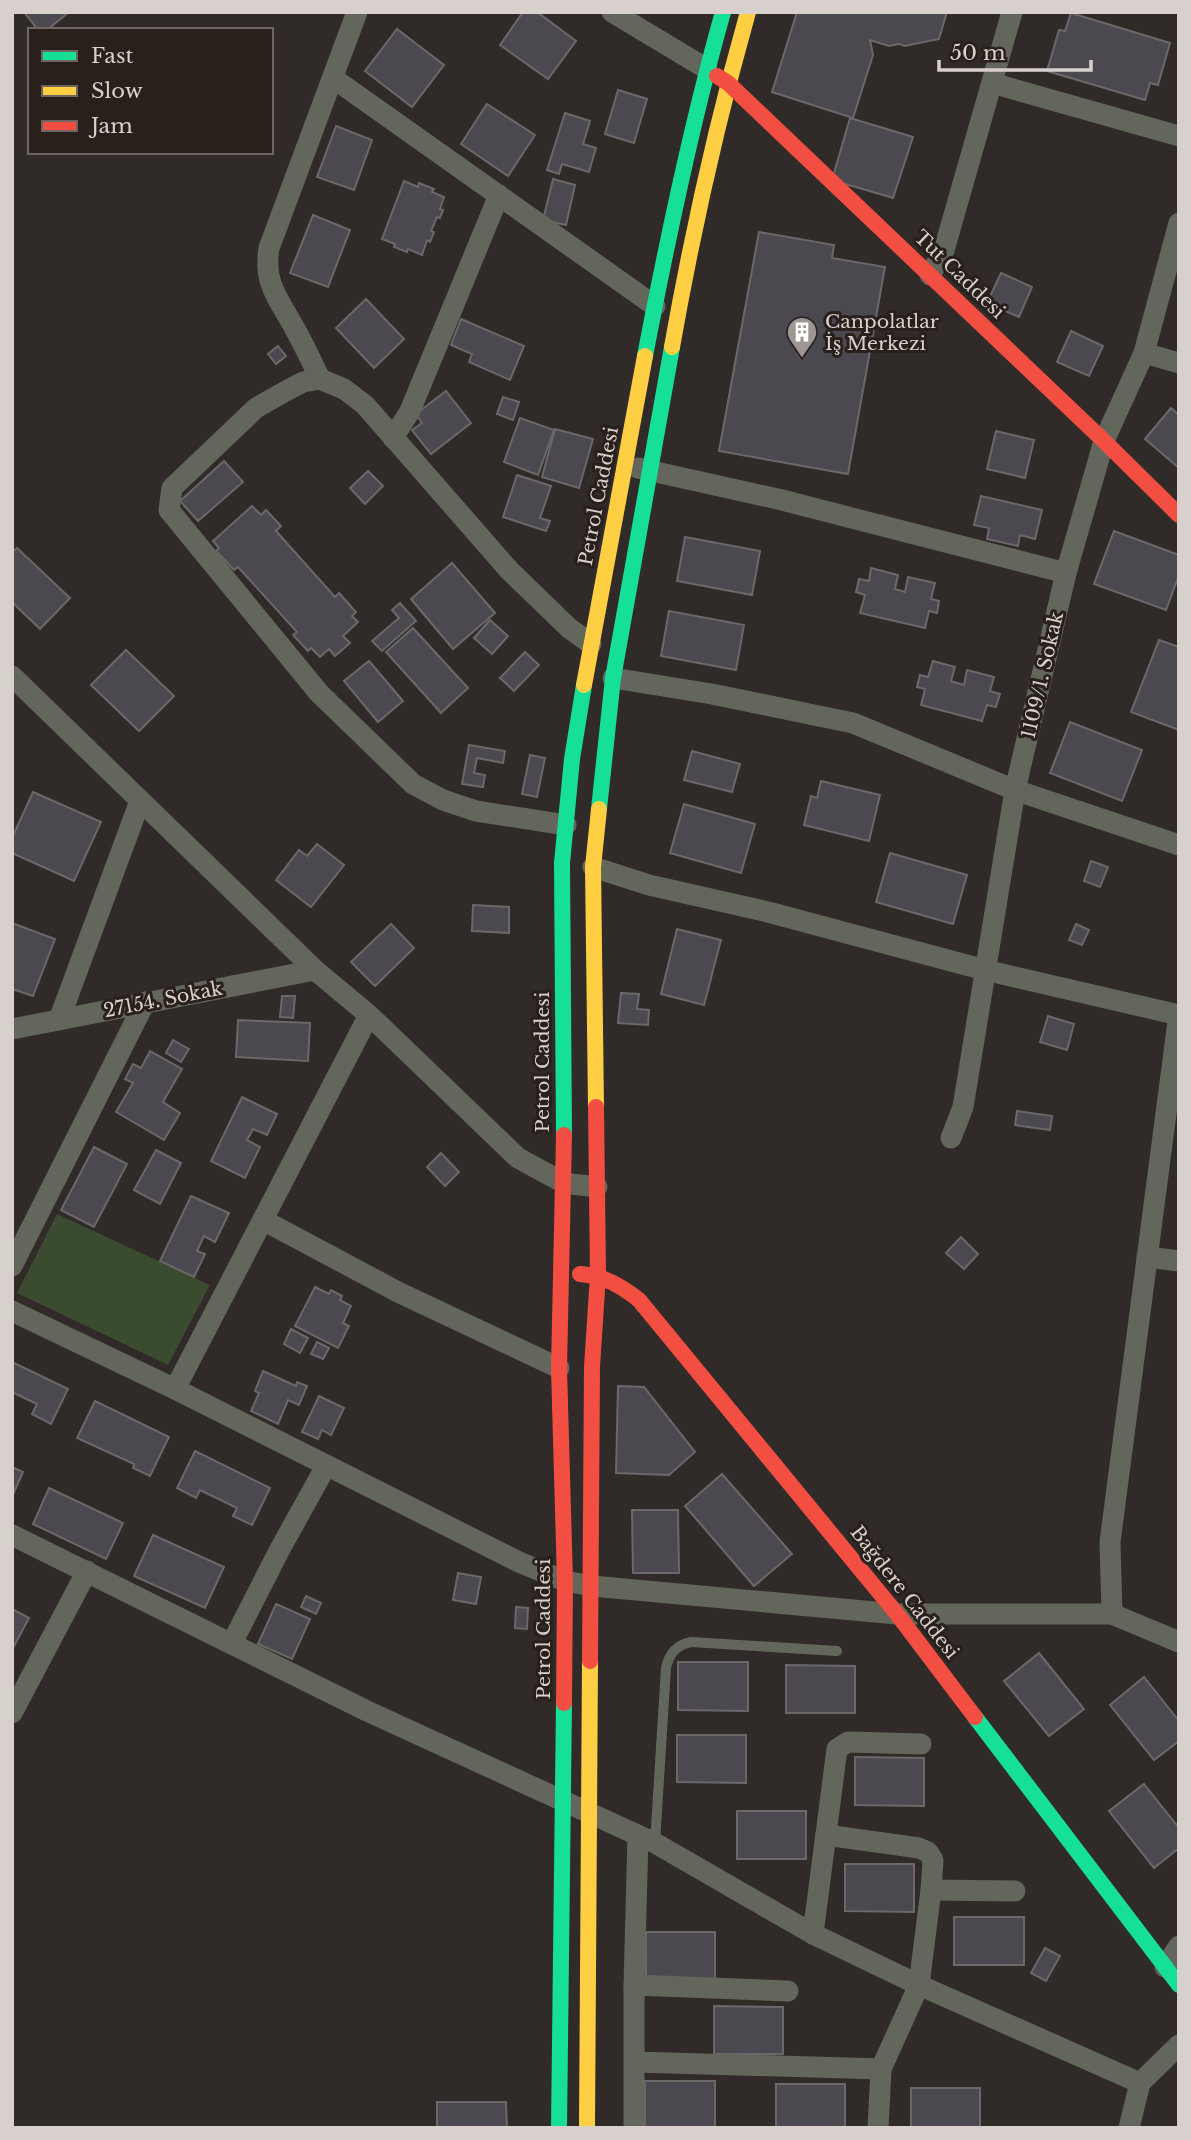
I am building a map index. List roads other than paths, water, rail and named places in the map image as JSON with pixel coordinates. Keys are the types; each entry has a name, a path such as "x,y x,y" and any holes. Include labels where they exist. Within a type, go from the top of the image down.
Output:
{"main road":[{"name":"Petrol Caddesi","path":"559,2128 565,1581 559,1368 564,1183 562,863 572,759 591,644 662,265 707,69 723,12"},
{"path":"587,2128 592,1367 598,1275 593,867 613,678 685,275 748,12"},
{"name":"Tut Caddesi","path":"707,69 729,83 1179,515"},
{"name":"Bağdere Caddesi","path":"562,1273 598,1275 619,1284 639,1300 897,1614 1179,1985"}],"street":[{"path":"320,379 275,295 268,276 267,262 269,248 358,12"},
{"path":"612,12 707,69"},
{"path":"930,275 944,250 1012,12"},
{"path":"333,78 655,306"},
{"path":"992,83 1179,136"},
{"path":"393,438 410,411 499,195"},
{"name":"1109/1. Sokak","path":"951,1138 963,1108 1015,790 1066,573 1104,441 1144,353 1179,223"},
{"path":"1144,353 1179,363"},
{"path":"566,825 477,811 443,800 413,784 319,693 169,510 172,488 256,408 303,382 320,379 344,388 365,405 509,570 569,628 591,644"},
{"path":"626,465 778,499 1066,573"},
{"path":"12,676 315,970 369,1015 518,1158 564,1183 597,1187"},
{"path":"613,678 712,694 853,723 1015,790 1179,845"},
{"path":"58,1020 140,801"},
{"path":"593,867 649,884 768,912 985,970 1179,1015 1111,1542 1112,1614"},
{"name":"27154. Sokak","path":"12,1029 315,970"},
{"path":"12,1266 145,1002"},
{"path":"175,1389 369,1015"},
{"path":"263,1220 398,1292 559,1368"},
{"path":"1147,1257 1179,1261"},
{"path":"12,1311 175,1389 519,1562 565,1581 592,1586 897,1614 1112,1614 1179,1642"},
{"path":"232,1643 279,1549 326,1466"},
{"path":"12,1535 367,1711 647,1839 813,1934 919,1985 1140,2083"},
{"path":"12,1713 87,1571"},
{"path":"813,1934 836,1753 840,1746 848,1742 920,1744"},
{"path":"826,1835 924,1850 933,1860 919,1985 881,2069 878,2128"},
{"path":"634,2128 634,1985 647,1839"},
{"path":"931,1890 1015,1891"},
{"path":"1165,1968 1179,1946"},
{"path":"634,1985 788,1992"},
{"path":"1129,2128 1140,2083 1179,2045"},
{"path":"635,2062 881,2069"}],"lane":[{"path":"647,1839 666,1668 671,1654 677,1648 691,1642 837,1651"}],"place":[{"name":"Canpolatlar İş Merkezi","path":"802,359"}]}
